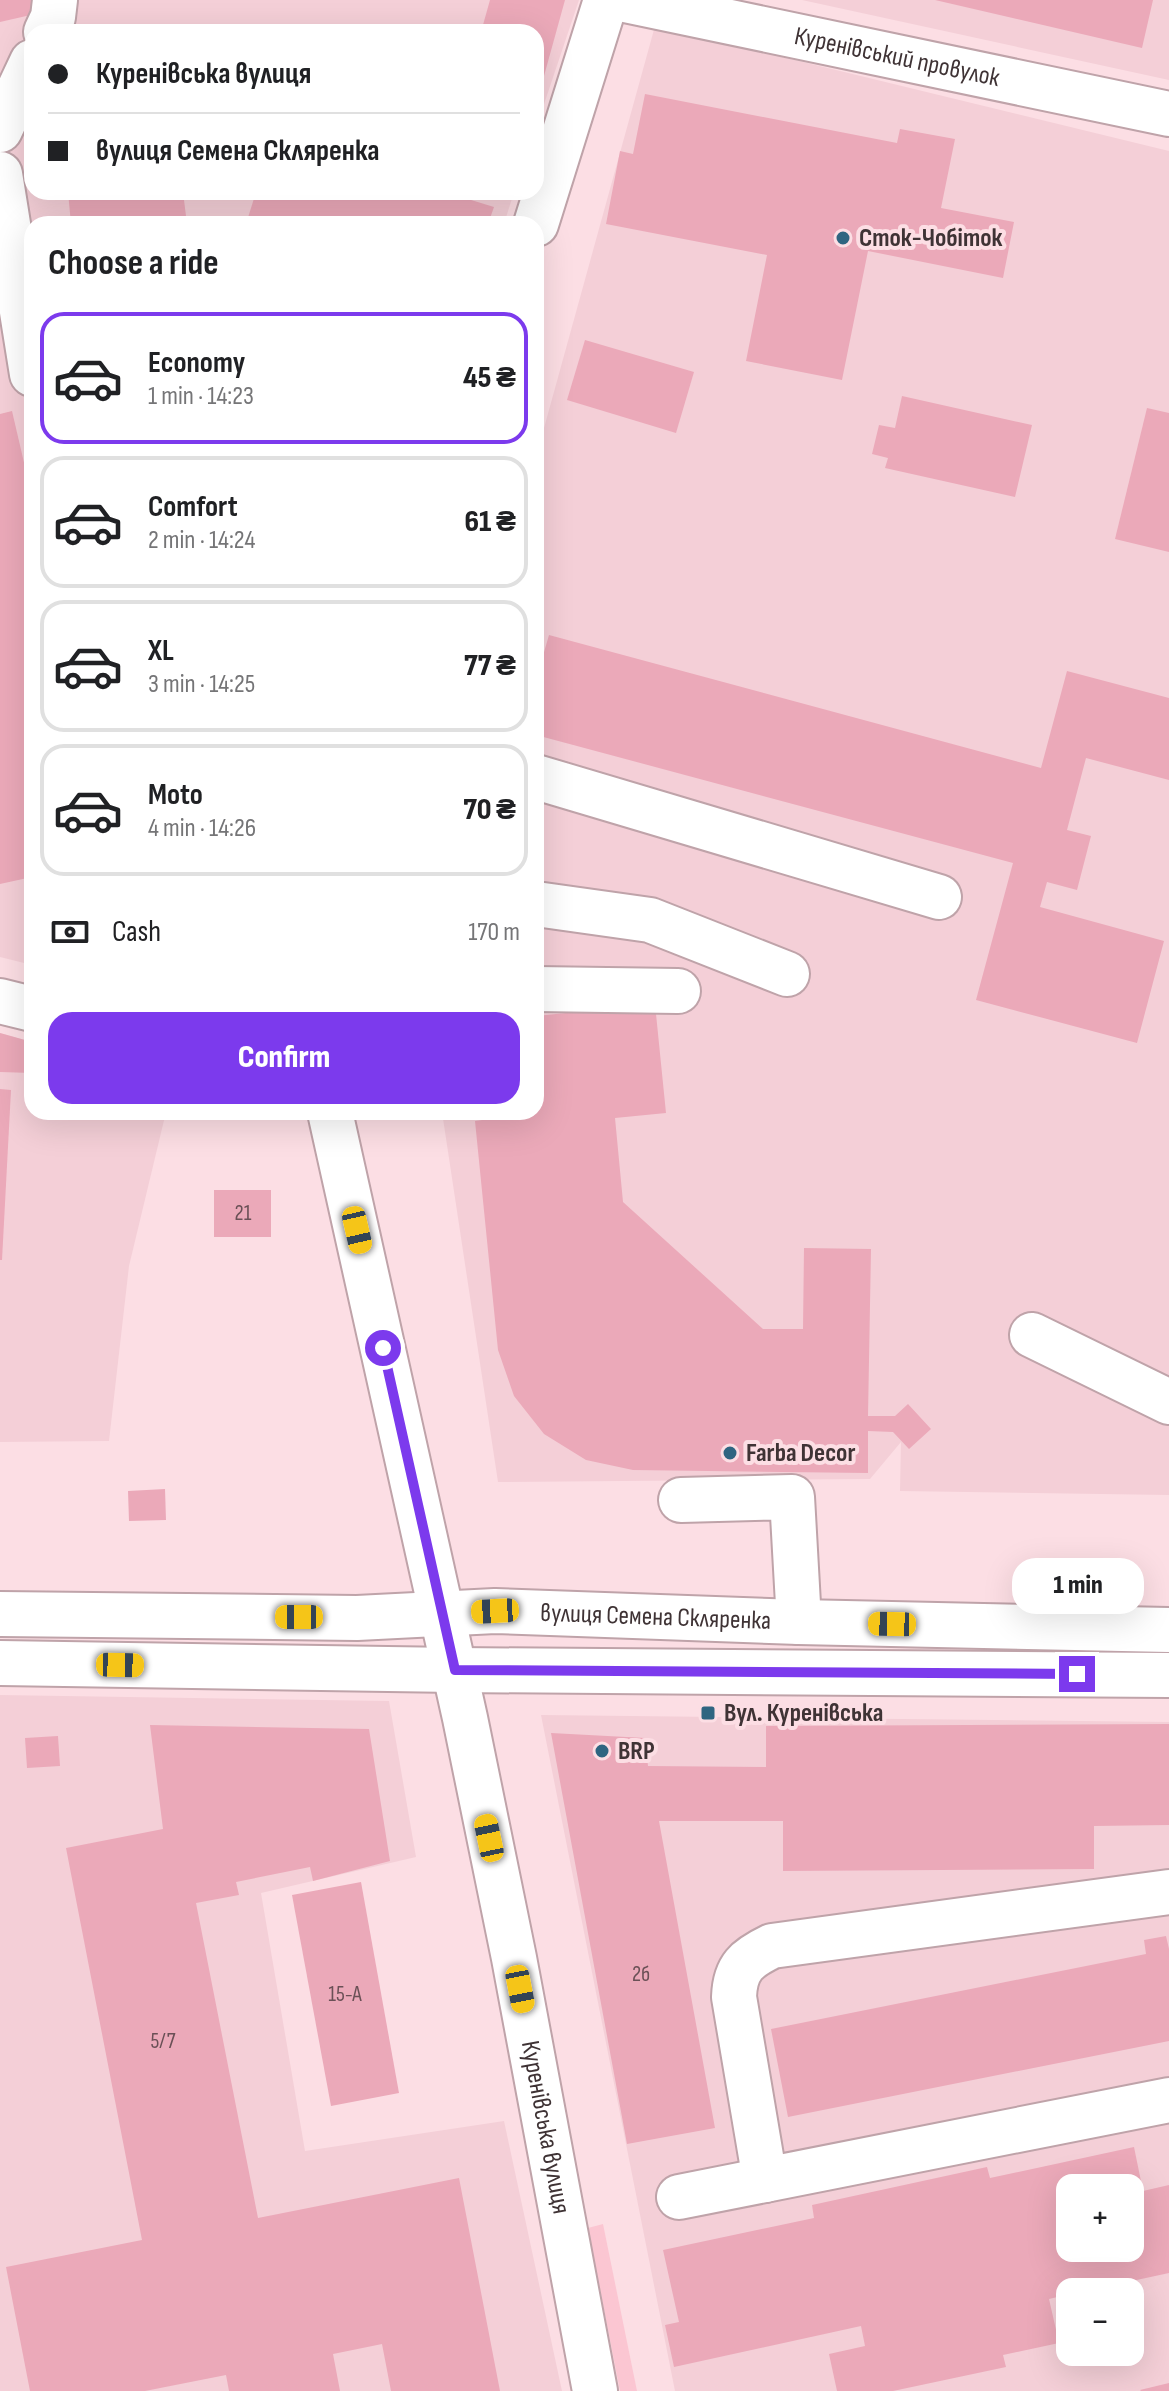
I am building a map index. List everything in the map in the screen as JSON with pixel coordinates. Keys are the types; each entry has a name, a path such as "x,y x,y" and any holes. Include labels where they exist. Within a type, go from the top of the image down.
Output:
{"main road":[{"path":"50,24 55,0"},
{"path":"544,198 606,0"},
{"name":"Куренівський провулок","path":"625,0 1169,114"},
{"path":"0,130 24,79"},
{"path":"0,174 24,324"},
{"path":"544,779 939,897"},
{"path":"544,905 650,920 787,974"},
{"path":"544,989 678,991"},
{"path":"0,1001 24,1007"},
{"name":"Куренівська вулиця","path":"332,1120 455,1670 514,1958 595,2391"},
{"path":"1032,1335 1169,1402"},
{"path":"681,1500 792,1497 799,1622"},
{"name":"вулиця Семена Скляренка","path":"0,1614 357,1618 495,1611 799,1622 1169,1630"},
{"name":"вулиця Семена Скляренка","path":"0,1663 1169,1675"},
{"path":"765,2180 734,1997 734,1983 741,1967 754,1955 772,1946 1169,1892"},
{"path":"679,2197 1169,2100"}],"shaded area":[{"path":"0,0 579,0 544,104 544,24 24,24 24,200 512,200 506,216 24,216 24,963 0,957"},
{"path":"802,0 1169,0 1169,80"},
{"path":"655,26 1169,151 1169,1495 900,1491 901,1442 870,1479 498,1482 443,1120 544,1120 544,428"},
{"path":"0,1033 24,1040 24,1120 164,1120 129,1266 109,1441 0,1442"},
{"path":"0,1695 389,1701 416,1857 261,1893 305,2151 504,2121 562,2391 0,2391"},
{"path":"541,1715 1169,1722 1169,2391 675,2391"},
{"path":"603,2224 637,2391 620,2391 588,2228"}],"building":[{"path":"0,0 31,0 35,14 0,22"},
{"path":"490,0 565,0 544,76 544,24 483,24"},
{"path":"935,0 1153,0 1142,48"},
{"name":"Сток-Чобіток","path":"645,94 897,143 900,129 955,139 941,208 1014,222 1003,278 868,251 842,380 746,361 767,255 606,224 620,151 633,154"},
{"path":"69,200 184,200 186,216 70,216"},
{"path":"254,200 471,200 494,207 491,216 248,216"},
{"path":"585,340 694,372 676,433 567,400"},
{"path":"902,396 1032,425 1015,497 885,468 888,458 872,454 879,425 895,428"},
{"path":"1147,408 1169,413 1169,552 1115,539"},
{"path":"12,411 24,463 24,879 0,884 0,414"},
{"path":"549,635 1041,768 1067,671 1169,698 1169,780 1086,758 1067,830 1091,836 1077,890 1047,882 1040,907 1164,941 1137,1043 976,1000 1013,863 544,737 544,652"},
{"path":"655,1004 666,1113 615,1118 623,1202 763,1329 803,1329 804,1248 871,1249 868,1416 895,1416 908,1404 931,1429 909,1449 893,1432 868,1431 868,1473 633,1470 586,1460 544,1434 514,1396 498,1350 475,1121 544,1120 544,1015"},
{"path":"0,1033 24,1040 24,1073 0,1072"},
{"path":"0,1089 11,1090 2,1260 0,1260"},
{"path":"214,1190 271,1190 271,1237 214,1237"},
{"path":"165,1489 166,1520 129,1521 128,1491"},
{"path":"1169,1724 1169,1825 1094,1826 1094,1869 783,1871 783,1821 659,1821 715,2128 627,2144 551,1733 645,1738 648,1766 766,1767 766,1726"},
{"path":"150,1725 369,1729 390,1861 313,1881 310,1867 236,1882 239,1895 196,1903 258,2218 459,2178 500,2391 391,2391 382,2344 333,2354 340,2391 229,2391 226,2375 145,2391 30,2391 6,2267 142,2240 66,1848 163,1829"},
{"path":"58,1736 60,1766 27,1768 25,1738"},
{"path":"361,1882 399,2093 331,2106 292,1895"},
{"path":"1166,1936 1169,1949 1169,2041 788,2117 771,2029 1146,1954 1144,1940"},
{"path":"1134,2147 1140,2174 1056,2174 1056,2262 1144,2262 1144,2191 1169,2185 1169,2273 1144,2278 1056,2278 1056,2297 1049,2299 1056,2344 1003,2355 1006,2367 893,2391 837,2391 829,2354 865,2346 861,2326 674,2367 665,2325 679,2322 663,2250 814,2218 812,2205 987,2167 990,2178"},
{"path":"1169,2383 1169,2391 1140,2390"}],"place":[{"name":"Сток-Чобіток","path":"843,238"},
{"name":"Farba Decor","path":"730,1453"},
{"name":"Вул. Куренівська","path":"708,1713"},
{"name":"BRP","path":"602,1751"}],"route":[{"path":"383,1348 455,1670 1077,1674"}]}
